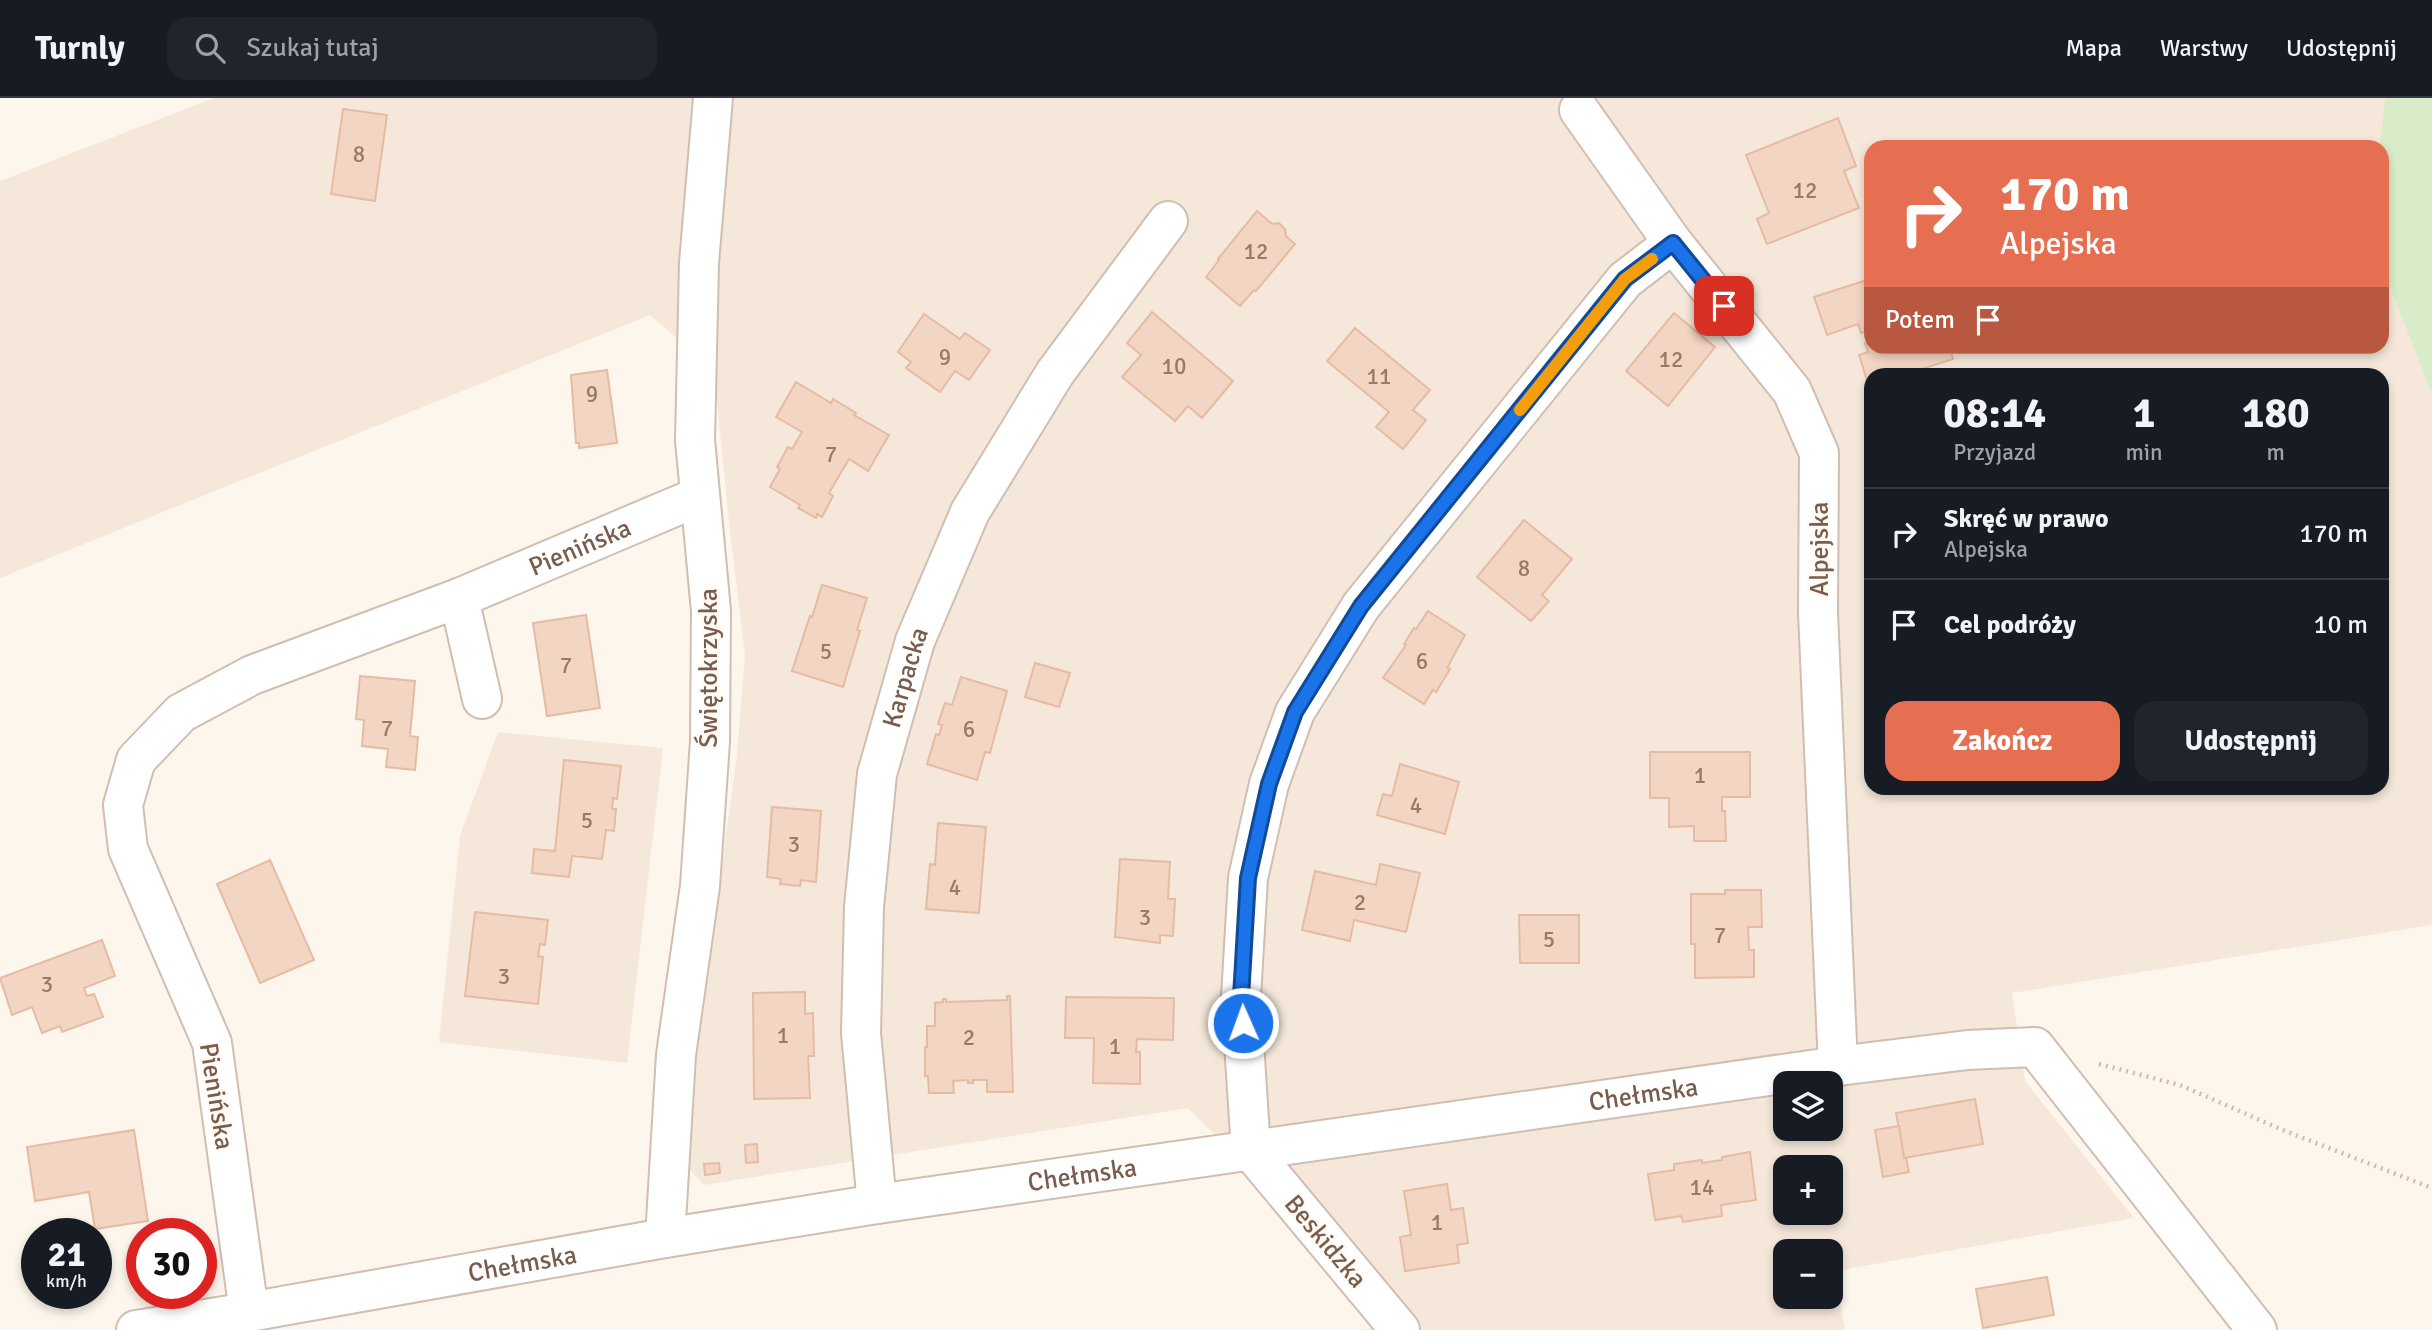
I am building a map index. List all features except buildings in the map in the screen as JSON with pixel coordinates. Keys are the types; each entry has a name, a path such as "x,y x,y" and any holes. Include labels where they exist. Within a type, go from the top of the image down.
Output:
{"street":[{"name":"Świętokrzyska","path":"665,1238 676,1055 699,886 709,741 711,611 695,440 699,263 713,98"},
{"name":"Alpejska","path":"1579,110 1673,243 1793,391 1819,453 1818,613 1838,1066"},
{"name":"Karpacka","path":"877,1204 861,1033 864,907 877,774 915,640 970,512 1055,373 1168,221"},
{"path":"1251,1152 1241,997 1248,878 1269,784 1295,712 1361,606 1625,279 1673,243"},
{"name":"Pienińska","path":"249,1312 212,1043 128,849 123,805 136,760 181,713 251,675 459,598 700,496"},
{"path":"459,598 482,699"},
{"path":"2035,1047 2258,1330"},
{"name":"Chełmska","path":"135,1330 877,1204 1838,1066 1968,1051 2035,1047"},
{"name":"Beskidzka","path":"1251,1152 1400,1330"}],"path":[{"path":"2035,1047 2180,1085 2285,1131 2432,1188"}],"shaded area":[{"path":"214,98 2386,98 2382,140 1864,140 1864,354 2389,354 2389,285 2432,394 2432,925 2012,993 2025,1081 2134,1218 1843,1270 1843,1239 1773,1239 1773,1309 1841,1309 1845,1330 1359,1330 1383,1326 1263,1182 1188,1108 704,1185 681,1160 737,755 745,655 714,370 650,315 0,578 0,181"},
{"path":"498,732 663,748 627,1063 439,1042 460,836"}],"green space":[{"path":"2385,98 2432,98 2432,394 2389,285 2389,140 2381,140"}],"slow traffic":[{"path":"1520,410 1625,279 1652,259"}],"route":[{"path":"1243,1023 1241,997 1248,878 1269,784 1295,712 1361,606 1625,279 1673,243 1724,306"}]}
